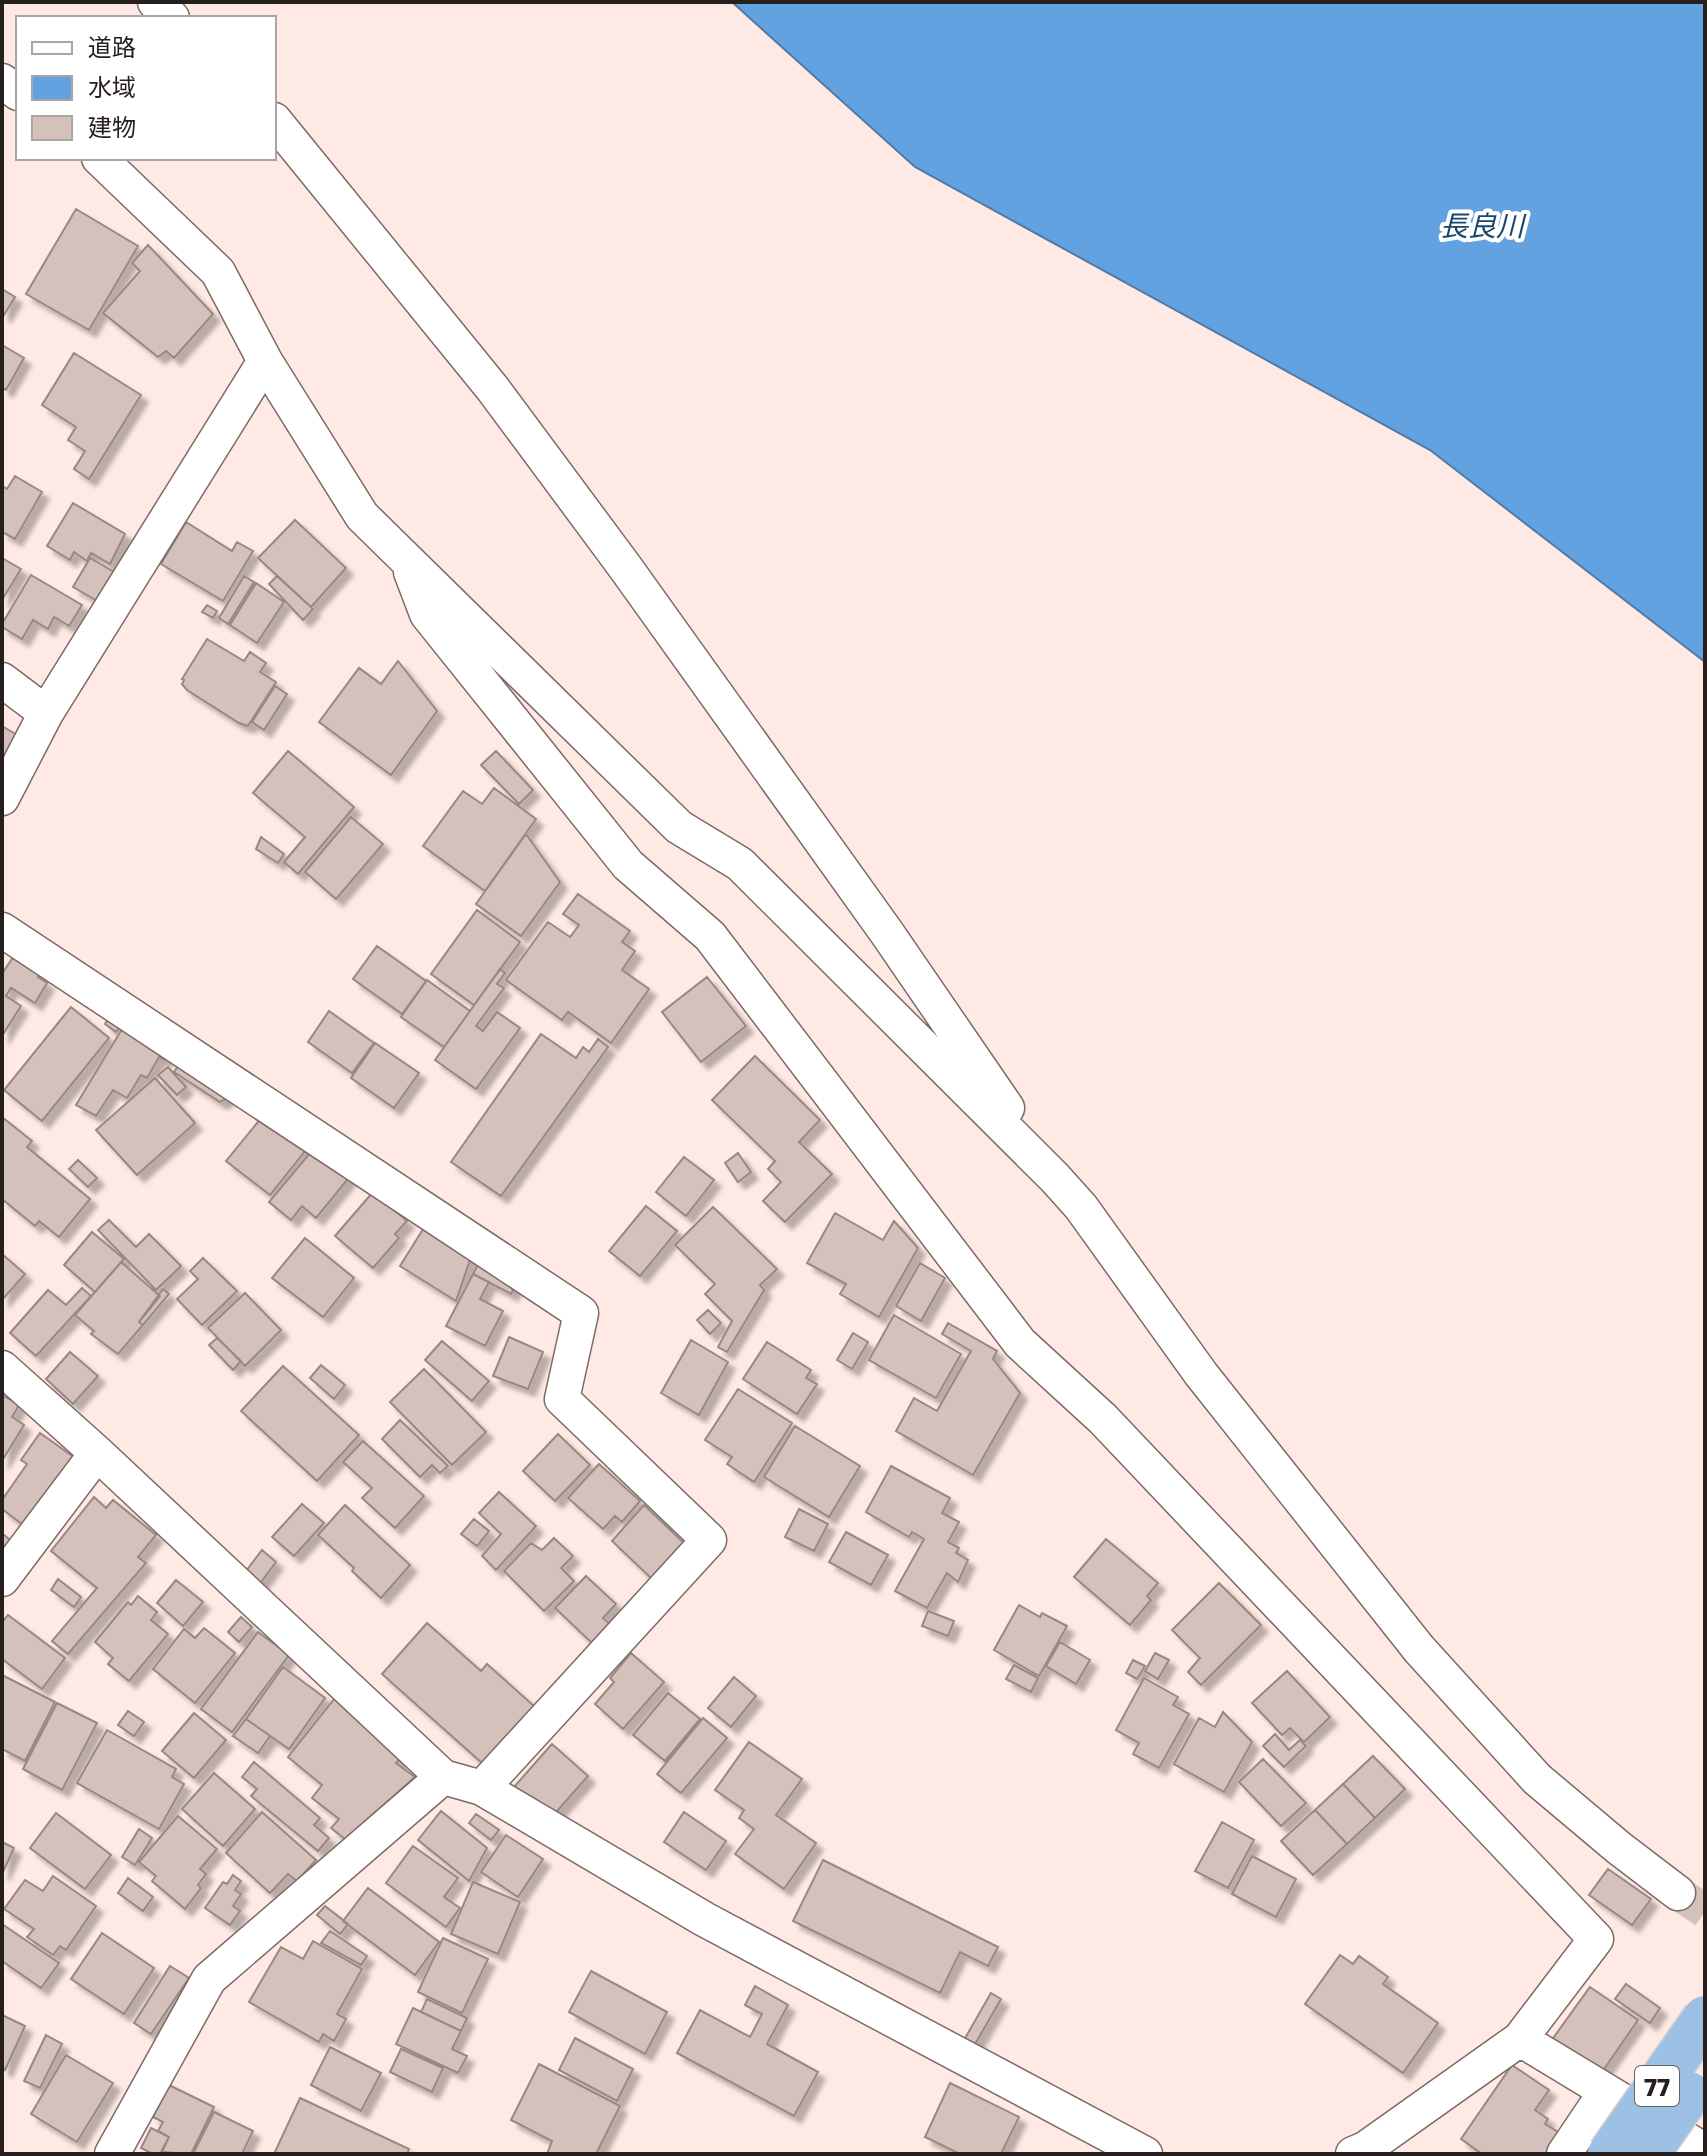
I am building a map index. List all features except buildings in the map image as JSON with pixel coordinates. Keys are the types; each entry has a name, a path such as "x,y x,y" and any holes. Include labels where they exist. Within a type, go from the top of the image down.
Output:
{"main road":[{"name":"77","path":"1610,2154 1705,2018"},
{"name":"77","path":"1647,2154 1705,2071"}],"street":[{"path":"155,2 170,16"},
{"path":"276,122 493,389 625,567 887,933 1055,1178"},
{"path":"101,160 218,272 265,361 362,516 679,827 740,864 1055,1178 1081,1207 1201,1374 1419,1649 1537,1779 1678,1893"},
{"path":"2,798 46,713 265,361"},
{"path":"407,560 427,614 628,865 710,936 1020,1343 1103,1419 1596,1939 1520,2039 1365,2149 1353,2154"},
{"path":"2,680 46,713"},
{"path":"2,930 581,1313 562,1399 709,1540 482,1788"},
{"path":"2,1368 443,1777 482,1788 704,1919 1135,2152"},
{"path":"2,1579 97,1453"},
{"path":"112,2154 209,1979 443,1777"},
{"path":"1520,2039 1705,2151"},
{"path":"1564,2154 1605,2093"}],"water":[{"name":"長良川","path":"732,2 1705,2 1705,662 1430,450 915,167"}],"tunnel":[{"path":"1678,1893 1705,1911"}]}
